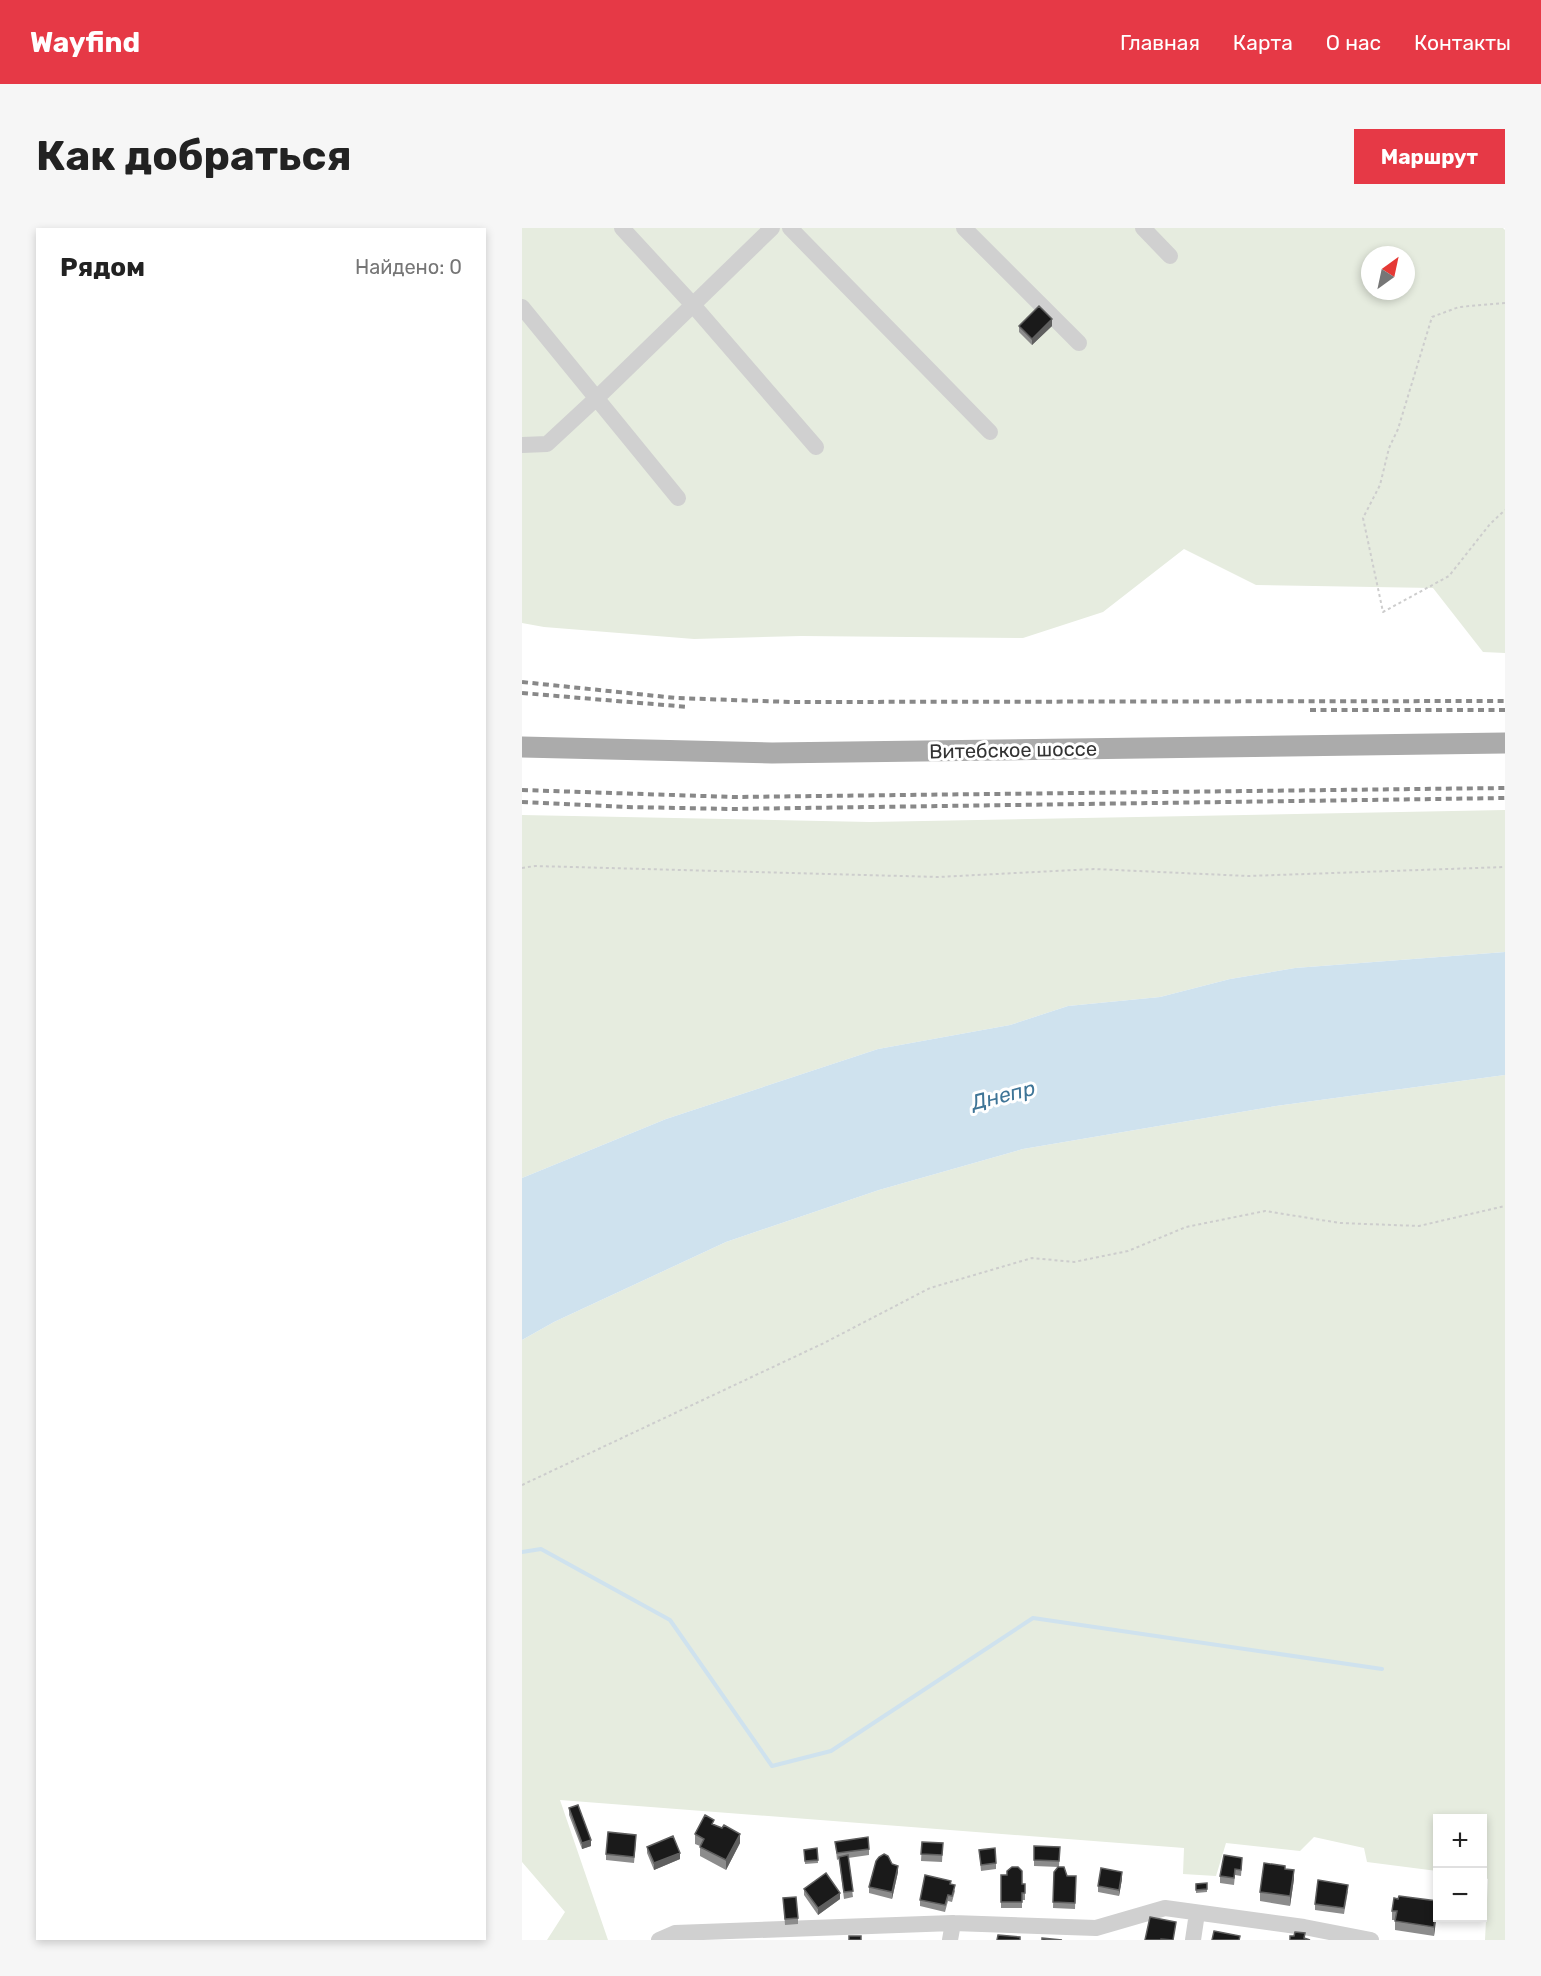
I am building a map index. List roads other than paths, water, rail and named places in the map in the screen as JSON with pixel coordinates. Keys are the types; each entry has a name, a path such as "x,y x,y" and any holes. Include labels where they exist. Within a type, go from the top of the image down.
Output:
{"main road":[{"name":"Витебское шоссе","path":"522,747 772,753 1505,743"}],"street":[{"path":"622,228 693,305 816,447"},
{"path":"522,445 547,444 597,399 772,228"},
{"path":"790,228 990,432"},
{"path":"964,228 1079,343"},
{"path":"1143,228 1170,256"},
{"path":"522,307 678,498"},
{"path":"658,1940 675,1934 952,1932 1096,1928 1165,1908 1371,1940"},
{"path":"1193,1940 1197,1913"}],"water":[{"name":"Днепр","path":"1505,952 1505,1075 1276,1106 1023,1149 879,1190 726,1242 554,1322 522,1340 522,1178 666,1119 878,1049 1010,1025 1068,1006 1160,997 1230,979 1295,968"}],"waterway":[{"path":"522,1552 541,1549 670,1620 772,1766 831,1751 1033,1618 1382,1669"}],"railway":[{"path":"522,682 676,698 791,702 1505,701"},
{"path":"522,693 689,707"},
{"path":"1310,710 1505,710"},
{"path":"522,790 733,797 1505,788"},
{"path":"522,802 732,809 1505,798"}]}
